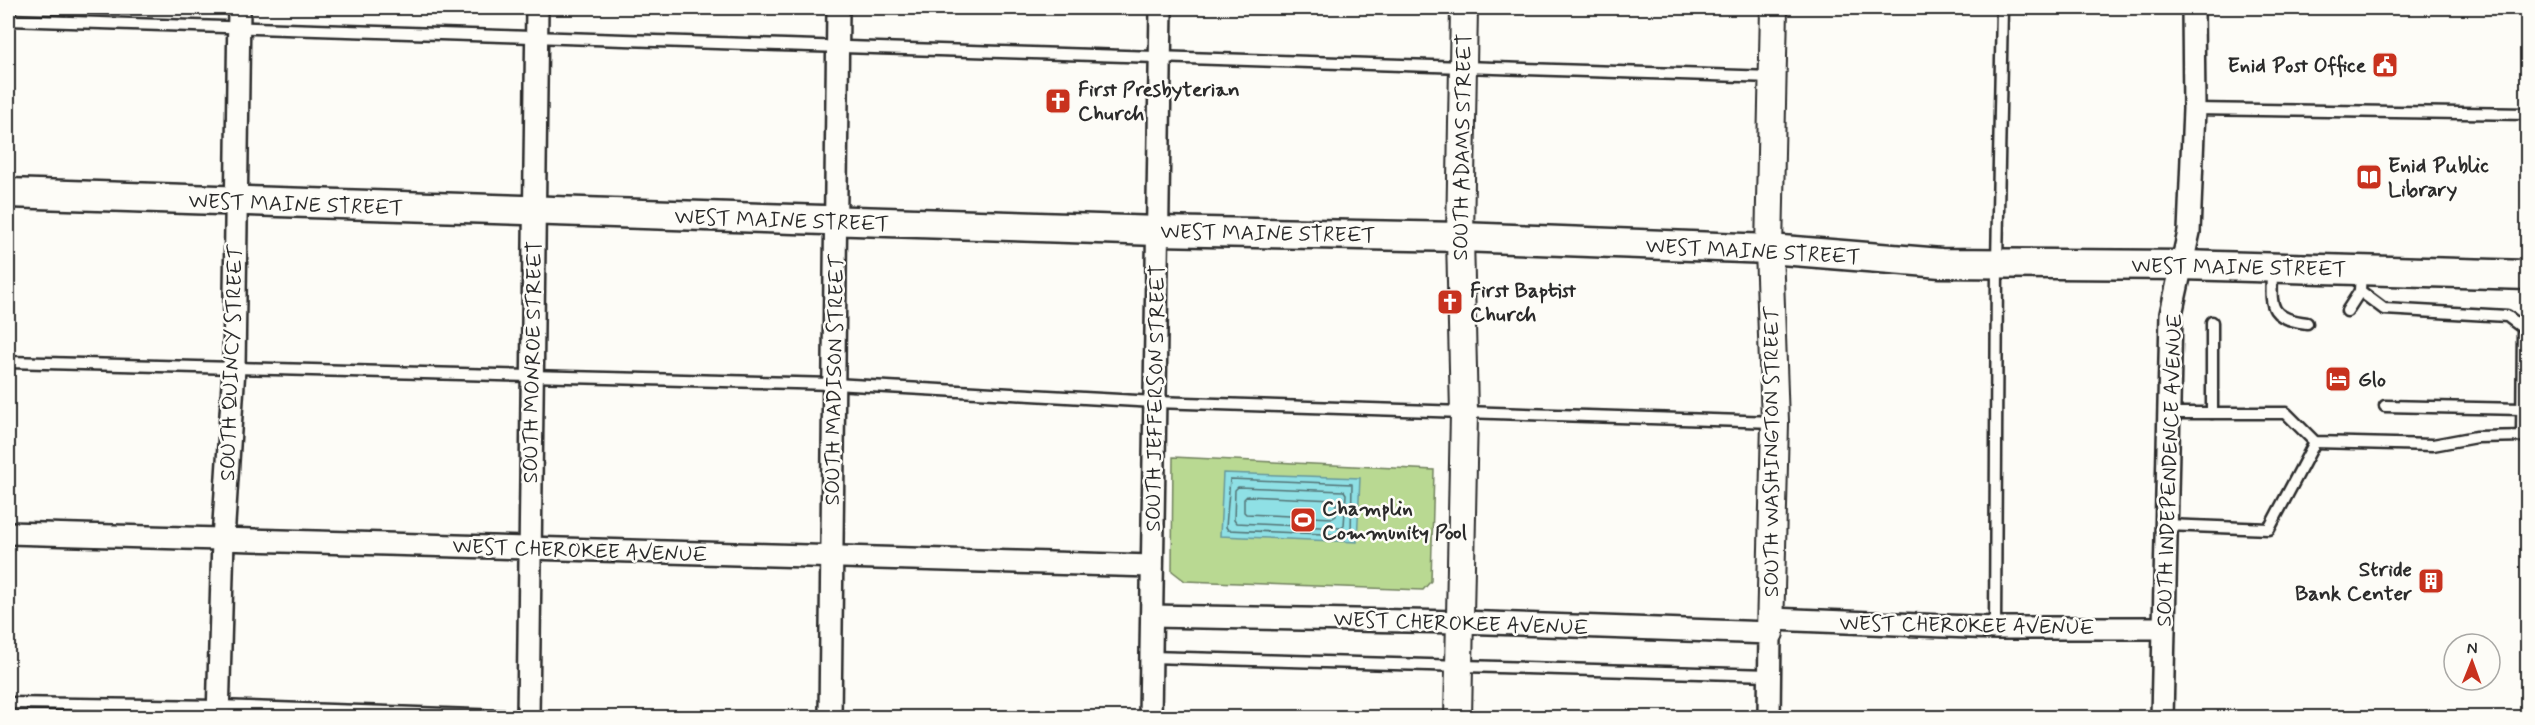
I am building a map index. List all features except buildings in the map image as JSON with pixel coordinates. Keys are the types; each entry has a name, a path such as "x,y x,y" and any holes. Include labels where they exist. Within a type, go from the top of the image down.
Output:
{"main road":[{"name":"WEST MAINE STREET","path":"8,193 1158,231 1460,237 1769,249 1941,263 2272,268 2361,280 2528,275"}],"street":[{"name":"SOUTH MONROE STREET","path":"528,717 537,8"},
{"name":"SOUTH MADISON STREET","path":"831,717 838,8"},
{"name":"SOUTH JEFFERSON STREET","path":"1150,717 1161,8"},
{"name":"SOUTH ADAMS STREET","path":"1458,717 1464,413 1460,237 1464,8"},
{"name":"SOUTH WASHINGTON STREET","path":"1769,717 1775,422 1769,249 1774,8"},
{"name":"SOUTH INDEPENDENCE AVENUE","path":"2162,717 2171,314 2189,232 2194,109 2193,8"},
{"name":"SOUTH QUINCY STREET","path":"218,712 223,539 234,368 240,18"},
{"name":"WEST CHEROKEE AVENUE","path":"8,533 1152,566"},
{"name":"WEST CHEROKEE AVENUE","path":"1152,616 1771,626 2164,628"}],"lane":[{"path":"1995,628 1997,263 2002,8"},
{"path":"8,20 240,18 536,37 1773,77"},
{"path":"2194,109 2528,114"},
{"path":"2272,268 2274,310 2278,315 2292,321 2307,323"},
{"path":"2169,413 2286,413 2315,442 2433,445 2476,437 2525,436 2522,409 2523,328 2507,316 2384,309 2361,280 2347,310"},
{"path":"2212,322 2212,413"},
{"path":"8,362 834,384 1155,402 1775,422"},
{"path":"2385,406 2522,409"},
{"path":"2166,525 2269,529 2315,442"},
{"path":"1151,657 1770,675"},
{"path":"8,703 218,712 561,717"}],"green space":[{"name":"Champlin Community Pool","path":"1173,457 1434,470 1431,581 1423,590 1185,581 1172,571"}],"water":[{"name":"Champlin Community Pool","path":"1223,473 1360,478 1357,542 1220,536"}],"place":[{"name":"Enid Post Office","path":"2385,65"},
{"name":"First Presbyterian Church","path":"1058,101"},
{"name":"Enid Public Library","path":"2369,177"},
{"name":"First Baptist Church","path":"1450,302"},
{"name":"Glo","path":"2338,379"},
{"name":"Champlin Community Pool","path":"1303,520"},
{"name":"Stride Bank Center","path":"2431,581"}]}
